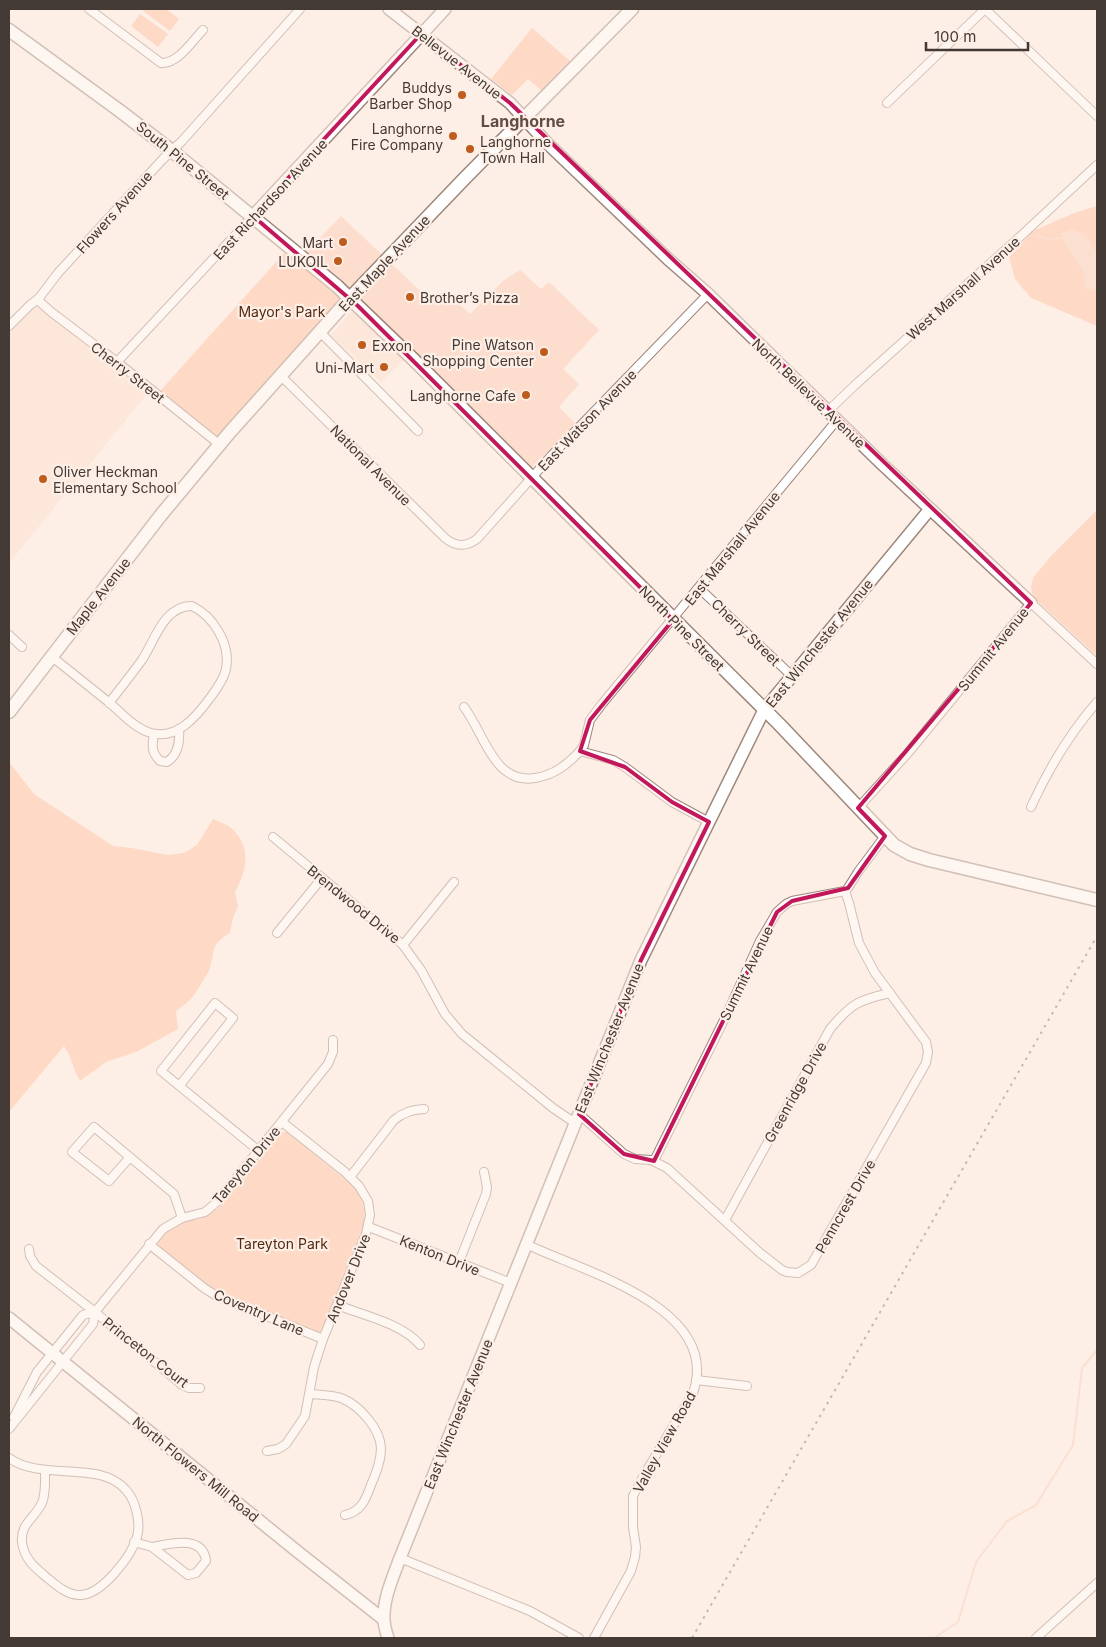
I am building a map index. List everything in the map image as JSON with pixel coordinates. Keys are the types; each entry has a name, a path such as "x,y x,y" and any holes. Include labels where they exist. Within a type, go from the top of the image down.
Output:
{"main road":[{"name":"East Maple Avenue","path":"189,481 219,444 350,298 632,9"},
{"name":"South Pine Street","path":"9,30 98,94 172,151 350,298"},
{"name":"North Pine Street","path":"350,298 764,710 885,836 901,850 910,854 1097,900"},
{"name":"Maple Avenue","path":"9,712 189,481"}],"street":[{"path":"89,9 161,63 175,59 203,30"},
{"name":"Flowers Avenue","path":"9,326 39,298 58,273 182,141 300,9"},
{"name":"Bellevue Avenue","path":"389,9 510,104 524,118"},
{"name":"East Richardson Avenue","path":"117,362 445,9"},
{"path":"887,103 985,9 1097,116"},
{"name":"North Bellevue Avenue","path":"524,118 547,143 668,259 708,294 930,509 1097,664"},
{"name":"West Marshall Avenue","path":"828,411 1097,165"},
{"name":"East Watson Avenue","path":"466,545 477,539 531,478 708,294"},
{"name":"Cherry Street","path":"39,298 40,302 50,311 219,444"},
{"path":"320,332 418,431"},
{"name":"National Avenue","path":"280,376 445,538 453,543 466,545"},
{"name":"East Marshall Avenue","path":"580,751 584,745 590,720 837,420"},
{"name":"East Winchester Avenue","path":"384,1619 388,1593 400,1558 641,960 764,710 930,509"},
{"name":"Cherry Street","path":"699,588 792,676"},
{"name":"Summit Avenue","path":"858,808 908,753 1031,603"},
{"path":"51,656 109,703 143,730 154,734 162,734 188,724 214,693 226,671 225,644 218,630 203,613 192,606 179,608 161,625 142,658 109,703"},
{"path":"9,635 22,647"},
{"path":"1031,807 1074,731 1097,702"},
{"path":"464,707 472,718 493,758 514,777 526,779 543,777 564,767 580,751 613,760 672,802 709,822"},
{"path":"154,734 152,751 160,761 166,762 172,759 178,747 179,729"},
{"path":"845,891 885,836"},
{"name":"Brendwood Drive","path":"273,837 403,945 421,970 445,1014 458,1029 494,1061 577,1119"},
{"path":"277,933 322,878"},
{"path":"403,945 454,882"},
{"name":"Summit Avenue","path":"654,1161 725,1018 760,941 777,912 792,901 845,891"},
{"name":"Penncrest Drive","path":"577,1119 624,1154 634,1159 654,1161 678,1176 760,1253 782,1270 798,1273 811,1265 928,1058 926,1042 866,958 859,943 845,891"},
{"name":"Greenridge Drive","path":"725,1220 830,1028 853,1004 890,993"},
{"path":"180,1085 233,1018 215,1003 161,1071 260,1151"},
{"name":"Tareyton Drive","path":"9,1429 93,1324 95,1312 149,1244 171,1223 182,1218 200,1214 210,1208 260,1151 328,1064 333,1052 333,1040"},
{"path":"350,1177 394,1120 401,1114 414,1110 424,1110"},
{"name":"Andover Drive","path":"267,1451 278,1449 290,1439 305,1416 314,1367 323,1339 368,1226 370,1215 368,1201 363,1191 350,1177 282,1122"},
{"path":"130,1157 108,1181 72,1152 94,1127 130,1157 174,1194 182,1218"},
{"path":"459,1262 486,1194 487,1187 484,1172"},
{"name":"Kenton Drive","path":"368,1226 510,1283"},
{"name":"Coventry Lane","path":"149,1244 215,1295 323,1339"},
{"name":"Valley View Road","path":"526,1244 633,1291 673,1321 687,1335 694,1350 697,1368 696,1380 688,1401 633,1496 633,1527 636,1547 631,1571 594,1638"},
{"name":"Princeton Court","path":"30,1248 30,1256 36,1266 95,1312 182,1385 188,1388 200,1388"},
{"path":"337,1305 401,1329 420,1345"},
{"name":"Tareyton Drive","path":"9,1429 30,1383 52,1353 83,1315 95,1312"},
{"name":"North Flowers Mill Road","path":"9,1318 298,1552 384,1619"},
{"path":"696,1380 746,1386"},
{"path":"310,1394 335,1396 349,1402 371,1423 378,1437 381,1448 380,1459 368,1492 359,1509 345,1516"},
{"path":"9,1458 17,1464 34,1469 103,1475 113,1479 126,1489 133,1499 137,1516 137,1536 130,1550 113,1574 98,1589 80,1595 65,1591 31,1564 24,1554 22,1531 41,1506 45,1495 45,1470"},
{"path":"134,1542 152,1547 188,1575 196,1573 206,1561 201,1550 186,1542 152,1547"},
{"path":"400,1558 530,1611 579,1638"},
{"path":"1036,1638 1097,1582"},
{"path":"384,1619 388,1638"}],"highlighted area":[{"path":"421,34 510,103 1031,603 858,808 885,836 848,888 792,901 777,912 654,1161 624,1154 579,1114 641,960 709,822 672,802 625,767 580,751 590,720 673,620 358,306 253,216"}],"shaded area":[{"path":"341,216 434,304 446,293 470,314 503,281 520,270 541,289 549,282 599,330 563,369 579,384 559,407 576,424 531,468 413,351 381,382 331,335 362,299 307,251"},
{"path":"1072,229 1086,235 1097,253 1097,291 1087,289 1082,269 1063,238 1062,233"},
{"name":"Oliver Heckman Elementary School","path":"35,305 147,394 9,563 9,333"}],"green space":[{"path":"145,9 166,9 179,19 170,31 143,11"},
{"path":"140,14 168,34 158,47 131,26"},
{"path":"532,28 570,61 542,91 528,79 512,95 491,79"},
{"path":"1097,206 1097,326 1031,298 1015,279 1009,257 1033,231 1074,213"},
{"name":"Mayor's Park","path":"286,251 341,297 342,300 218,438 160,391"},
{"path":"1097,510 1097,656 1033,597 1031,588 1033,578 1051,556"},
{"path":"9,762 34,794 113,846 168,855 184,853 197,845 213,819 225,824 238,835 245,851 245,867 235,892 238,906 230,933 223,937 214,948 210,969 195,993 189,1001 176,1011 178,1029 138,1051 106,1062 80,1081 64,1046 9,1112"},
{"name":"Tareyton Park","path":"287,1132 351,1184 359,1194 365,1215 364,1228 325,1327 316,1333 219,1293 200,1281 160,1249 158,1245 163,1235 169,1229 182,1222 205,1217 222,1205 279,1134"}],"waterway":[{"path":"1037,235 1047,239 1063,238"},
{"path":"934,1638 958,1622 976,1562 1007,1521 1036,1505 1073,1445 1082,1368 1097,1350"}],"railway":[{"path":"692,1638 1097,936"}],"place":[{"name":"Buddys Barber Shop","path":"462,95"},
{"name":"Langhorne Fire Company","path":"453,136"},
{"name":"Langhorne Town Hall","path":"470,149"},
{"name":"Mart","path":"343,242"},
{"name":"LUKOIL","path":"338,261"},
{"name":"Brother’s Pizza","path":"410,297"},
{"name":"Exxon","path":"362,345"},
{"name":"Pine Watson Shopping Center","path":"544,352"},
{"name":"Uni-Mart","path":"384,367"},
{"name":"Langhorne Cafe","path":"526,395"},
{"name":"Oliver Heckman Elementary School","path":"43,479"}],"district":[{"name":"Langhorne","path":"523,121"}]}
